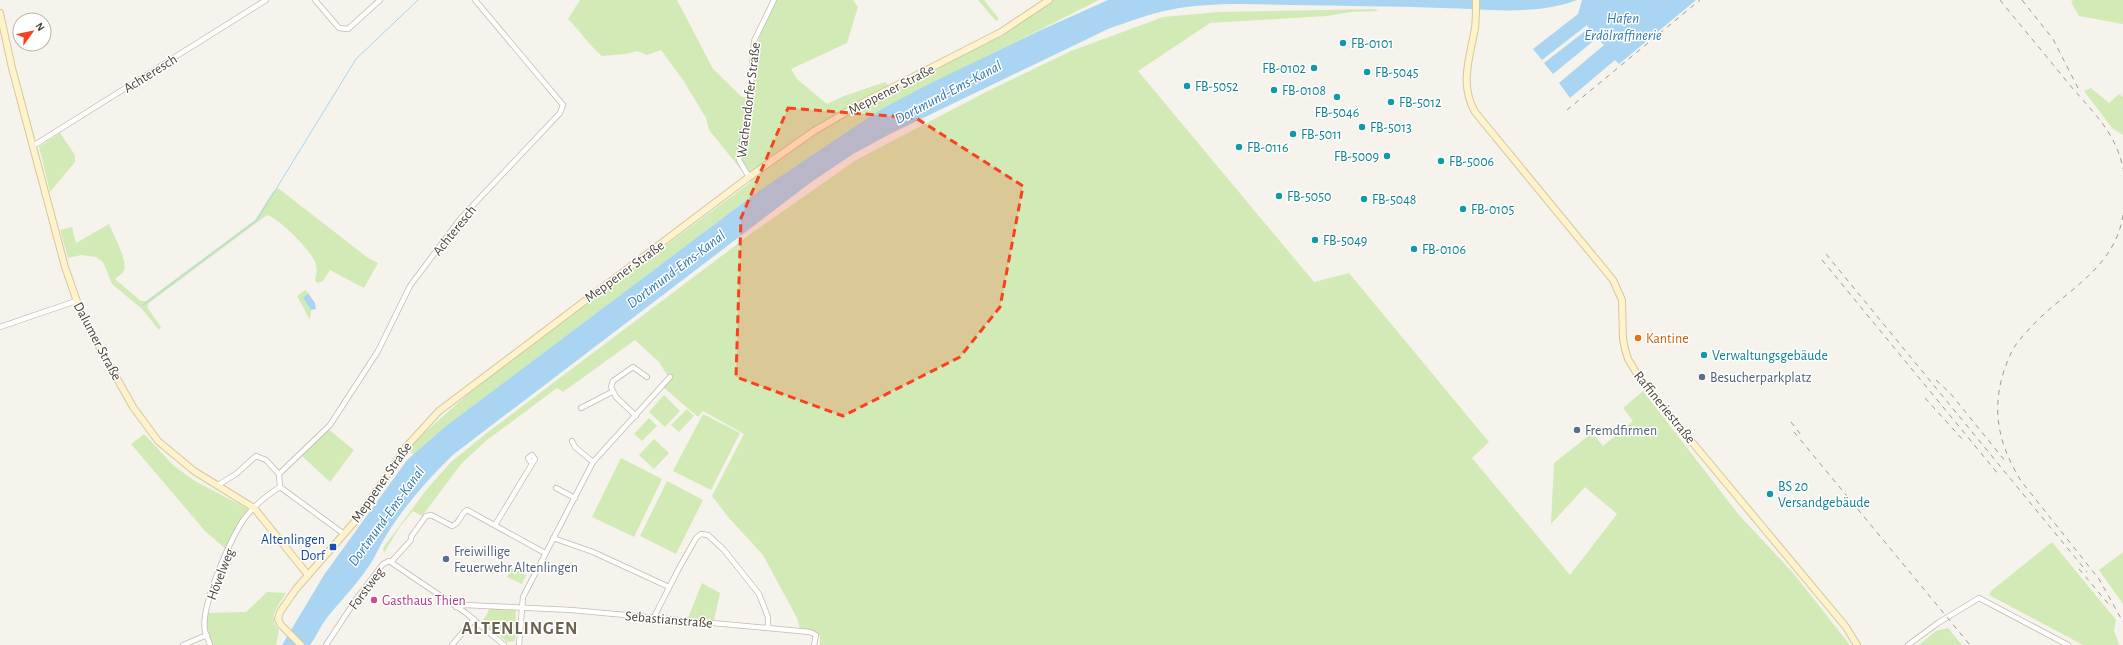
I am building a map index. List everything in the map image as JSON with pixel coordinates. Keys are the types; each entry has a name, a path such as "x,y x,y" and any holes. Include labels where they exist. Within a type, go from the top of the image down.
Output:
{"main road":[{"name":"Meppener Straße","path":"301,645 283,627 278,619 280,612 308,575 344,534 406,447 439,411 749,177 814,131 862,103 1001,32 1049,0"},
{"name":"Raffineriestraße","path":"1476,0 1475,16 1465,77 1468,97 1475,112 1613,280 1622,300 1623,339 1625,349 1628,358 1642,382 1846,626 1857,645"},
{"name":"Dalumer Straße","path":"0,13 33,146 76,301 92,334 144,423 167,450 194,471 254,508 308,575"}],"street":[{"name":"Achteresch","path":"33,146 266,0"},
{"path":"316,0 339,28 348,29 380,0"},
{"name":"Achteresch","path":"279,474 330,425 378,351 410,286 460,219 560,113 563,106 557,96 519,55 475,0"},
{"name":"Wachendorfer Straße","path":"749,177 739,160 750,97 752,52 757,32 774,0"},
{"path":"0,327 76,301"},
{"path":"636,416 612,392 610,387 613,381 633,367 647,377"},
{"path":"519,645 523,597 593,462 670,377"},
{"path":"581,408 612,392"},
{"path":"572,441 575,447 593,462"},
{"path":"218,486 236,474 256,456 266,460 279,474 280,487 344,534"},
{"path":"495,525 532,464"},
{"path":"254,508 280,487"},
{"path":"556,488 575,498"},
{"name":"Hövelweg","path":"210,645 204,630 205,612 216,577 244,520 254,508"},
{"path":"391,562 405,549 411,540 411,537 428,515 452,526 457,524 464,512 467,510 545,553"},
{"path":"654,617 696,538 700,534 708,535 724,550 759,594 768,617 768,628"},
{"path":"553,538 593,552 669,587"},
{"name":"Forstweg","path":"326,645 357,598 383,564 391,562 474,619 504,645"},
{"path":"1908,645 1975,598 1979,598 2068,645"},
{"path":"456,606 522,606"},
{"name":"Sebastianstraße","path":"522,606 810,632 816,635 814,645"},
{"path":"452,645 474,619"},
{"path":"183,645 206,635"}],"highlighted area":[{"path":"788,108 916,118 1023,186 1000,307 960,357 843,416 736,377 741,218"}],"green space":[{"path":"580,0 677,0 713,69 742,97 748,97 753,90 757,45 760,35 777,0 853,0 858,7 847,43 791,69 797,79 827,104 844,96 885,82 893,90 903,86 979,46 1052,0 1099,0 878,111 760,190 446,426 413,455 409,448 412,444 477,386 751,182 709,130 706,118 683,80 661,50 647,55 637,51 626,54 602,56 568,19"},
{"path":"978,0 984,0 999,19 996,21"},
{"path":"2073,0 2123,0 2123,24 2079,16 2071,2"},
{"path":"1374,9 1379,11 1351,12 1327,16 1210,23 1138,71 1314,282 1349,273 1489,442 1472,458 1570,575 1617,514 1585,487 1551,524 1554,463 1592,433 1603,446 1633,421 1623,408 1643,391 1739,515 1794,574 1850,645 820,645 820,636 816,632 800,629 797,618 763,555 729,518 712,496 744,434 703,411 698,417 663,387 669,378 659,362 635,340 563,392 557,388 487,440 462,463 422,516 413,511 399,528 384,553 383,548 427,489 450,463 488,432 752,233 856,160 986,92 1071,51 1163,17 1218,12"},
{"path":"2091,88 2109,103 2119,94 2123,97 2123,135 2113,129 2084,91"},
{"path":"60,133 75,155 75,162 50,192 39,147"},
{"path":"278,188 368,258 378,263 364,288 330,270 323,281 318,283 315,281 315,262 308,250 279,222 267,215 149,303 147,307 161,327 159,330 142,309 112,284 103,262 96,257 81,255 68,258 60,230 72,227 76,243 109,224 120,247 125,266 123,273 115,279 141,301 146,301 255,220 272,193"},
{"path":"305,290 308,293 303,298 311,310 310,320 297,296"},
{"path":"664,395 680,411 665,427 649,412"},
{"path":"687,409 694,416 679,432 671,425"},
{"path":"703,414 740,433 711,490 673,471"},
{"path":"649,418 657,426 642,441 634,434"},
{"path":"328,429 354,450 330,482 301,455"},
{"path":"144,434 174,466 195,481 248,509 226,549 205,531 131,444"},
{"path":"654,439 669,453 654,469 639,455"},
{"path":"621,458 662,479 634,537 592,517"},
{"path":"667,481 703,500 676,554 640,536"},
{"path":"2052,542 2116,620 2114,631 2119,644 2083,645 1989,595 1991,591"},
{"path":"2123,552 2123,604 2099,570"},
{"path":"511,568 526,575 522,584 507,577"},
{"path":"702,583 720,593 714,620 688,618"},
{"path":"267,592 286,593 277,607 274,616 274,621 279,630 276,645 211,645 205,631 207,613 246,612"},
{"path":"490,608 516,608 515,641 507,642 483,621"},
{"path":"1948,628 1962,645 1919,645 1936,631"}],"water":[{"name":"Dortmund-Ems-Kanal","path":"1108,0 1577,0 1561,5 1527,10 1244,4 1184,7 1146,16 1108,29 890,134 853,154 810,183 454,454 421,488 401,513 383,540 372,562 326,619 310,645 282,645 324,575 407,460 446,426 760,190 878,111 925,86 1041,30"},
{"name":"Hafen Erdölraffinerie","path":"1582,0 1696,0 1619,64 1615,60 1570,98 1559,83 1604,45 1597,38 1553,74 1544,63 1589,28 1587,25 1542,60 1533,49 1578,14"},
{"path":"308,293 315,303 316,309 311,310 303,298"}],"waterway":[{"path":"143,305 257,220 356,59 418,0"}],"railway":[{"path":"1567,110 1700,0"},
{"path":"2000,0 2100,120 2114,143 2123,169"},
{"path":"2022,0 2053,39 2078,88"},
{"path":"2123,215 2118,234 2110,250 2099,265 2044,314 2020,339 2014,348 2002,376 1998,404 1999,427 2005,449 2021,481 2099,579 2123,622"},
{"path":"1826,254 2087,572"},
{"path":"1822,260 1999,475"},
{"path":"1936,380 1950,393 2006,462"},
{"path":"1925,398 1964,441"},
{"path":"1791,422 1801,435"},
{"path":"1794,432 1970,645"},
{"path":"2079,569 2111,607"}],"place":[{"name":"FB-0101","path":"1343,43"},
{"name":"FB-0102","path":"1314,68"},
{"name":"FB-5045","path":"1367,72"},
{"name":"FB-5052","path":"1187,86"},
{"name":"FB-0108","path":"1274,90"},
{"name":"FB-5046","path":"1337,97"},
{"name":"FB-5012","path":"1391,102"},
{"name":"FB-5013","path":"1362,127"},
{"name":"FB-5011","path":"1293,134"},
{"name":"FB-0116","path":"1239,147"},
{"name":"FB-5009","path":"1387,156"},
{"name":"FB-5006","path":"1441,161"},
{"name":"FB-5050","path":"1279,196"},
{"name":"FB-5048","path":"1364,199"},
{"name":"FB-0105","path":"1463,209"},
{"name":"FB-5049","path":"1315,240"},
{"name":"FB-0106","path":"1414,249"},
{"name":"Kantine","path":"1638,338"},
{"name":"Verwaltungsgebäude","path":"1704,355"},
{"name":"Besucherparkplatz","path":"1702,377"},
{"name":"Fremdfirmen","path":"1577,430"},
{"name":"BS 20 Versandgebäude","path":"1770,494"},
{"name":"Altenlingen Dorf","path":"333,547"},
{"name":"Freiwillige Feuerwehr Altenlingen","path":"446,559"},
{"name":"Gasthaus Thien","path":"374,600"}],"district":[{"name":"ALTENLINGEN","path":"520,628"}]}
